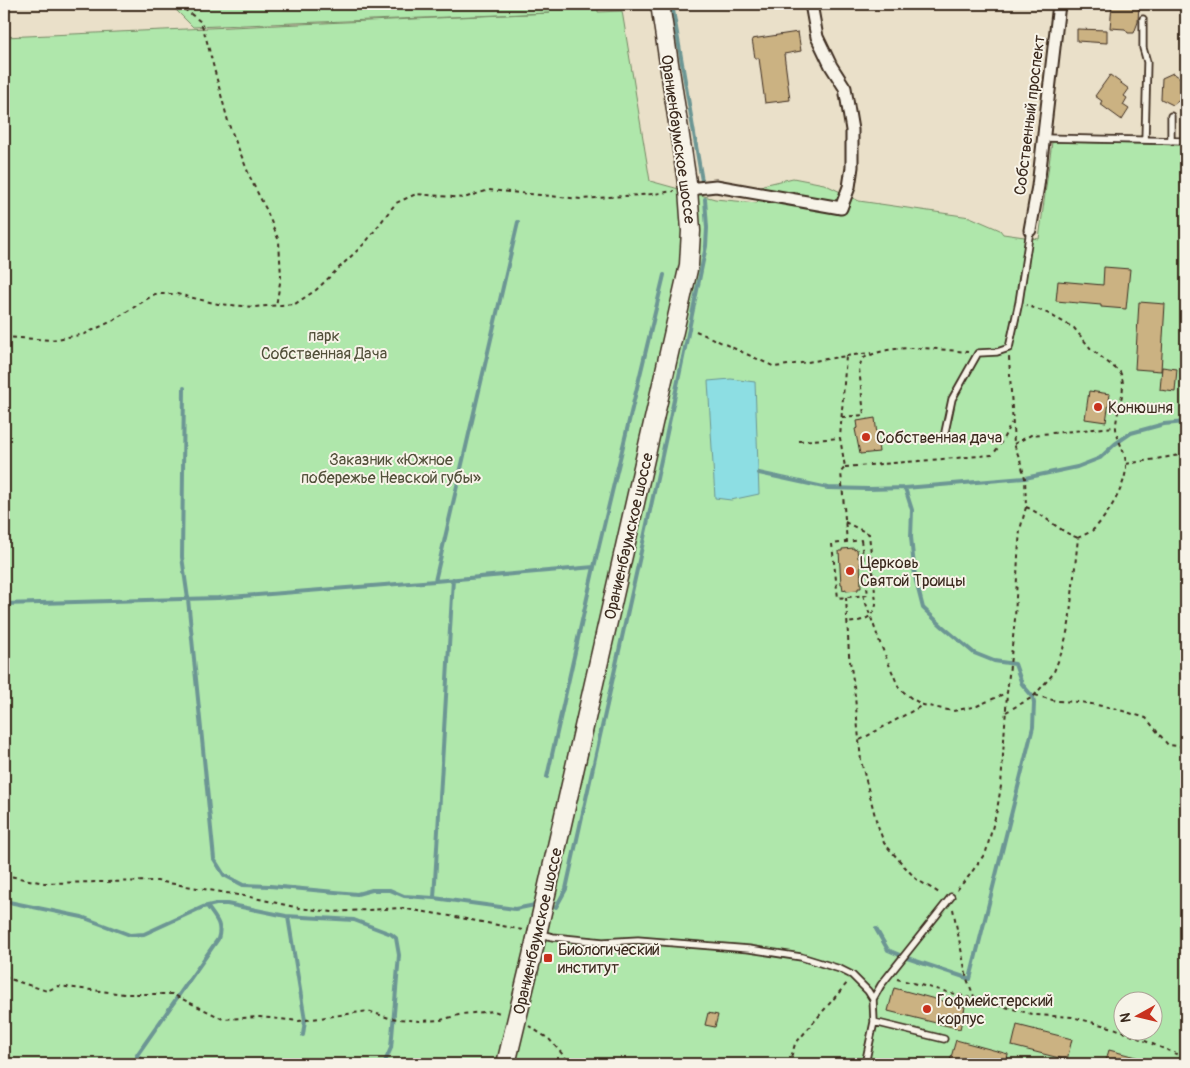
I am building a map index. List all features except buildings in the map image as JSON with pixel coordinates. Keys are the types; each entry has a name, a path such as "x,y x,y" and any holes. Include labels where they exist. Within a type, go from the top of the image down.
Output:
{"main road":[{"name":"Ораниенбаумское шоссе","path":"506,1064 690,265 691,231 688,189 660,4"}],"street":[{"path":"688,189 716,186 841,208 849,187 852,167 850,122 845,88 831,66 817,37 811,4"},
{"name":"Собственный проспект","path":"1030,230 1038,186 1059,4"}],"lane":[{"path":"1143,19 1143,48 1147,62 1145,140"},
{"path":"1171,116 1171,141"},
{"path":"1044,138 1186,141"},
{"path":"945,432 952,398 978,353 997,352 1009,348 1019,302 1030,230"},
{"path":"873,999 881,985 950,897"},
{"path":"537,933 552,937 595,941 646,940 749,949 800,957 840,969 854,977 873,999 874,1022 865,1064"},
{"path":"874,1022 944,1039"}],"path":[{"path":"178,4 200,22 229,125 279,241 281,277 276,306"},
{"path":"4,337 51,340 85,334 112,321 155,294 177,294 218,304 254,307 295,304 316,290 366,242 396,203 416,194 464,198 489,190 581,199 654,194 688,189"},
{"path":"1019,302 1047,313 1074,328 1091,349 1120,372 1123,378 1122,391 1115,428 1126,464 1124,481 1117,496 1094,530 1078,538 1063,532 1038,512 1026,507"},
{"path":"696,331 775,366 873,353 889,349 934,349 978,353"},
{"path":"950,897 969,876 986,852 1001,786 1006,692 1015,619 1018,547 1026,507 1024,478 1014,444 1009,348"},
{"path":"842,417 864,414 859,368 862,359 873,353"},
{"path":"845,467 840,438 846,356"},
{"path":"847,542 841,472 845,467 992,455 999,448 1003,437 1012,423"},
{"path":"1014,444 1031,436 1115,428"},
{"path":"799,441 840,438"},
{"path":"1126,464 1180,455 1186,452"},
{"path":"845,522 869,534 876,602 876,608 870,616 862,621 847,623"},
{"path":"1006,712 1035,694 1053,674 1063,650 1069,624 1078,538"},
{"path":"861,540 868,595 863,596 838,598 832,544 861,540"},
{"path":"863,596 899,688 911,698 923,705 953,711 977,706 1006,692"},
{"path":"846,597 847,623 866,786 884,843 916,880 950,897"},
{"path":"1035,694 1056,702 1081,702 1113,708 1146,718 1168,746 1186,747"},
{"path":"860,740 923,705"},
{"path":"4,875 44,883 157,881 240,895 299,908 332,912 400,908 537,933"},
{"path":"950,897 974,999"},
{"path":"888,976 1036,1015 1072,1017 1114,1028 1186,1058"},
{"path":"4,977 47,991 58,986 125,994 172,994 223,1019 260,1017 299,1021 368,1011 389,1018 419,1021 441,1020 462,1014 494,1011 517,1018 549,1039 572,1064"},
{"path":"789,1064 795,1044 839,991 854,977"}],"green space":[{"name":"Заказник «Южное побережье Невской губы»","path":"170,4 598,4 598,12 622,11 650,181 715,199 757,203 763,185 793,178 824,184 859,201 970,217 1000,230 1003,234 1039,239 1052,142 1186,145 1186,1064 4,1064 4,37 550,13 193,27"}],"water":[{"path":"731,379 755,382 759,494 731,500 715,498 708,381"}],"waterway":[{"path":"672,4 702,181"},
{"path":"556,907 566,889 690,327 706,246 705,199"},
{"path":"435,581 518,222"},
{"path":"547,777 594,567 664,275"},
{"path":"184,388 182,557 188,599 214,859 224,875 243,885 357,894 372,890 390,890 404,896 434,898"},
{"path":"759,473 828,488 868,489 905,488 1025,478 1077,467 1100,458 1131,433 1164,424 1186,422"},
{"path":"904,957 970,979 1033,727 1034,703 1033,697 1022,684 1015,664 994,661 974,653 923,608 915,577 911,537 912,510 905,488"},
{"path":"4,604 218,598 594,567"},
{"path":"453,579 434,898 515,909 535,905"},
{"path":"4,901 82,917 130,935 144,934 203,907 216,904 227,904 286,916 354,920 391,934 396,938 399,955 391,1048 384,1064"},
{"path":"153,1064 137,1057 137,1055 218,939 219,925 207,906"},
{"path":"288,917 305,1020 303,1035"},
{"path":"876,929 888,950 902,956"}],"place":[{"name":"Конюшня","path":"1098,407"},
{"name":"Собственная дача","path":"866,437"},
{"name":"Церковь Святой Троицы","path":"850,571"},
{"name":"Биологический институт","path":"548,958"},
{"name":"Гофмейстерский корпус","path":"927,1009"}],"park label":[{"name":"парк Собственная Дача","path":"324,344"}]}
